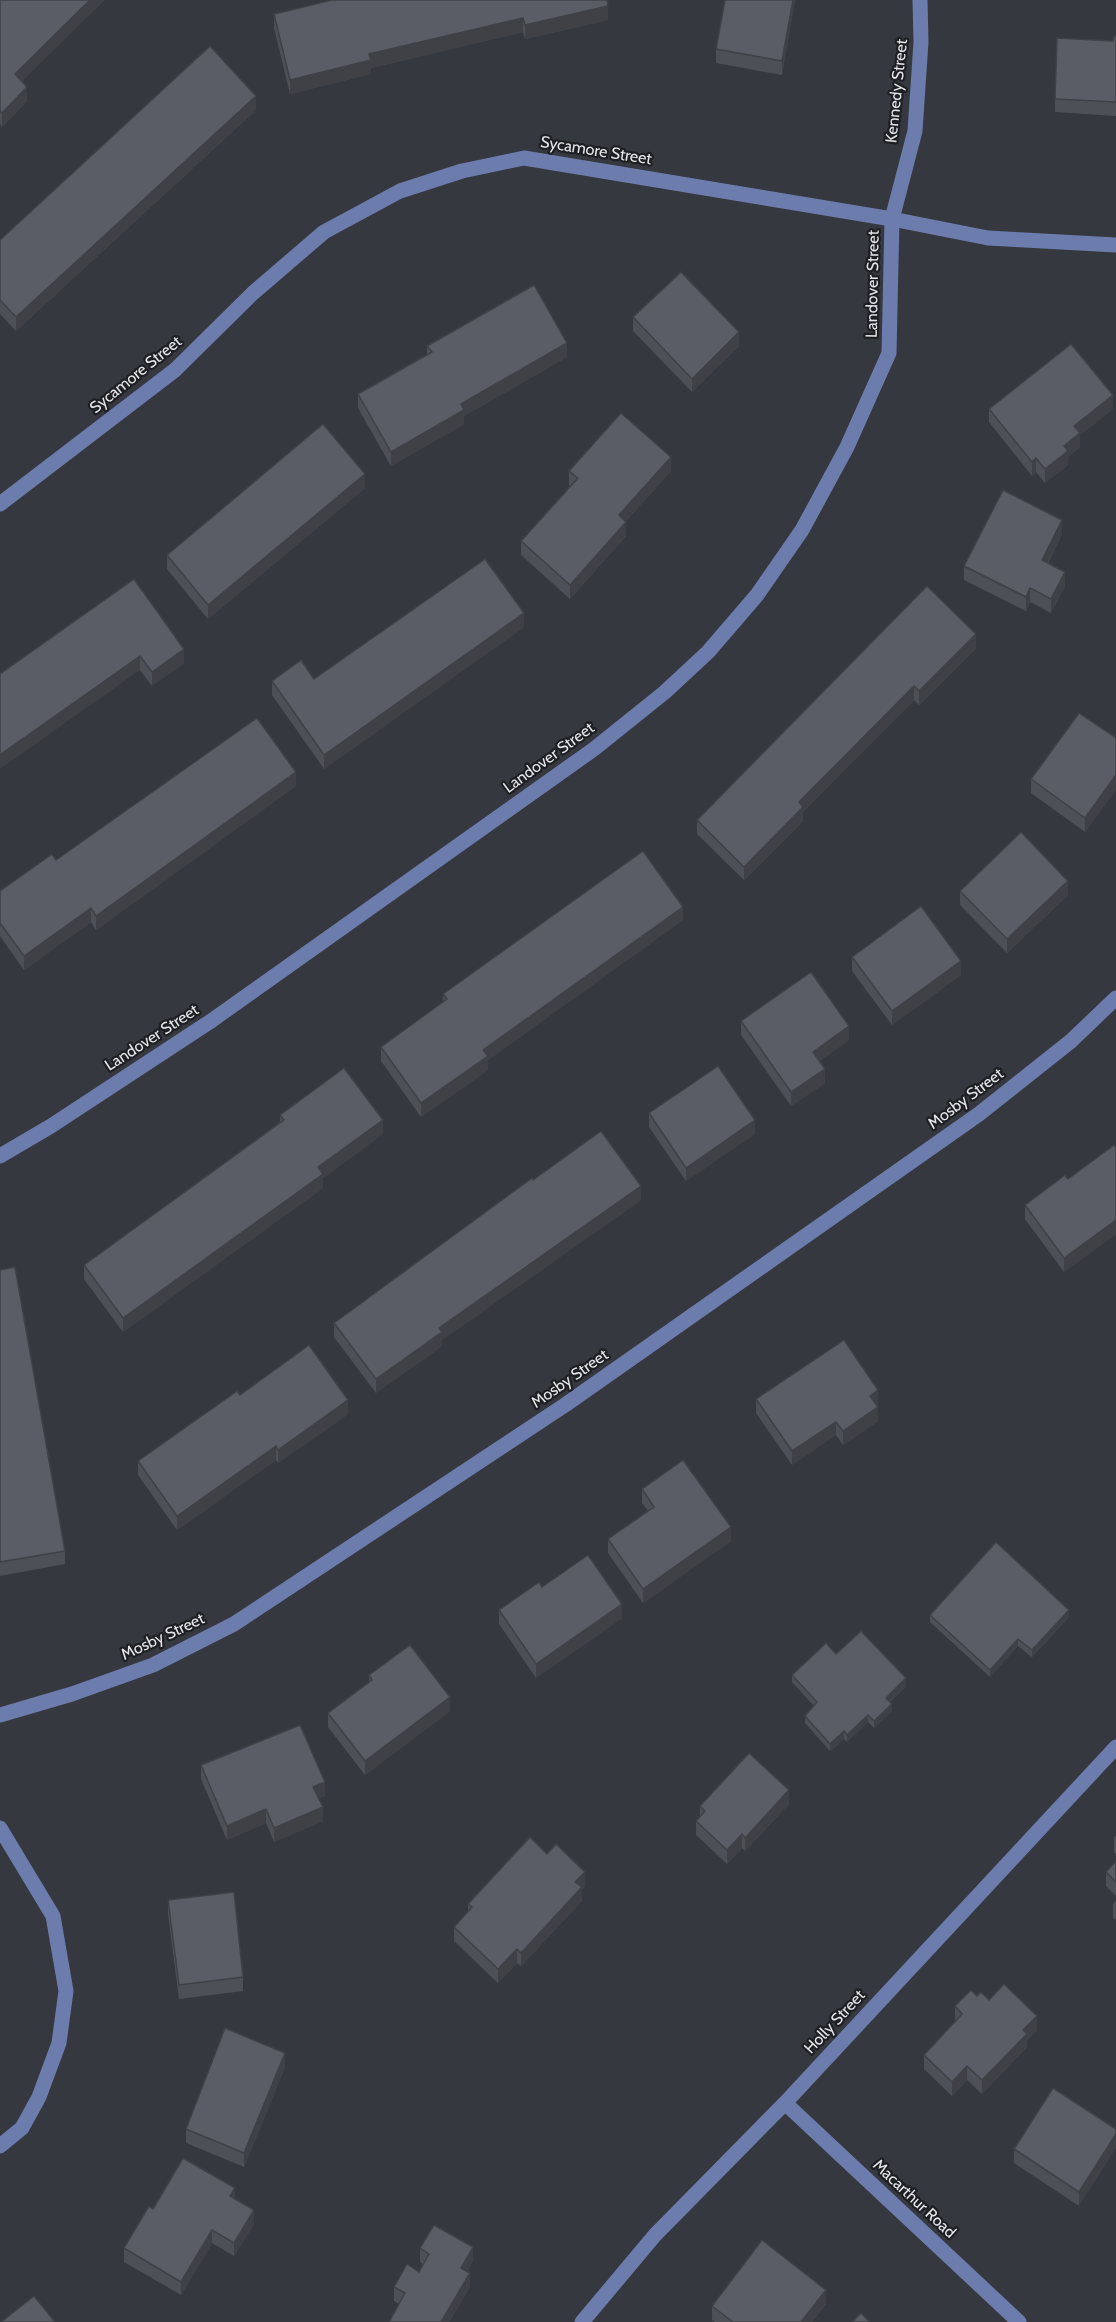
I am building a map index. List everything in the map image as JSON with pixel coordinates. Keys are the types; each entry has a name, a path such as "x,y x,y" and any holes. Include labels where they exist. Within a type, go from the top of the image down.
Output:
{"street":[{"name":"Kennedy Street","path":"892,219 915,131 921,42 920,0"},
{"name":"Sycamore Street","path":"0,504 175,370 253,293 324,232 400,192 452,174 524,158 892,219 988,238 1116,245"},
{"name":"Landover Street","path":"0,1156 51,1126 211,1021 594,749 665,692 708,652 757,595 802,530 847,447 889,353 892,219"},
{"name":"Mosby Street","path":"0,1715 72,1694 153,1665 234,1624 565,1405 979,1114 1071,1041 1116,998"},
{"name":"Holly Street","path":"582,2322 655,2235 785,2103 1116,1747"},
{"path":"0,1828 53,1916 66,1991 59,2043 39,2097 22,2128 0,2146"},
{"name":"Macarthur Road","path":"785,2103 1019,2322"}],"building":[{"path":"0,0 90,0 15,74 27,87 2,113 0,111"},
{"path":"332,0 607,0 608,6 525,25 523,18 369,54 371,60 290,80 274,14"},
{"path":"725,0 793,0 782,61 716,49"},
{"path":"1116,36 1116,102 1055,99 1057,38 1113,41"},
{"path":"210,46 256,96 16,317 0,300 0,240"},
{"path":"681,272 739,332 692,379 633,317"},
{"path":"534,285 567,343 461,404 464,410 391,452 358,394 432,352 427,346"},
{"path":"1071,344 1113,395 1074,426 1080,433 1064,446 1068,451 1045,469 1036,458 1032,462 989,409"},
{"path":"621,413 671,457 619,515 626,522 570,585 521,541 578,478 569,471"},
{"path":"323,424 365,474 208,605 167,555"},
{"path":"1003,490 1062,520 1042,560 1065,572 1051,599 1030,588 1026,597 964,566"},
{"path":"485,559 524,613 324,755 272,681 301,660 314,679"},
{"path":"134,579 184,649 152,672 140,656 0,755 0,674"},
{"path":"927,586 976,634 919,691 914,686 799,802 803,807 744,867 697,820"},
{"path":"1079,713 1116,738 1116,775 1085,818 1031,779"},
{"path":"257,718 296,772 96,916 91,908 24,956 0,923 0,891 52,854 56,860"},
{"path":"1021,832 1068,881 1007,939 960,891"},
{"path":"643,851 683,907 483,1050 488,1056 421,1103 381,1047 447,999 443,994"},
{"path":"921,906 961,961 892,1011 852,957"},
{"path":"811,972 849,1026 813,1052 825,1069 791,1092 741,1021"},
{"path":"718,1066 755,1120 686,1168 649,1113"},
{"path":"344,1068 383,1120 318,1167 323,1174 123,1318 84,1265 284,1120 280,1115"},
{"path":"601,1131 641,1186 439,1328 442,1332 376,1379 334,1323 532,1178 533,1180"},
{"path":"1114,1145 1116,1147 1116,1220 1064,1258 1025,1205 1065,1175 1068,1179"},
{"path":"15,1267 65,1551 0,1562 0,1270"},
{"path":"844,1340 878,1390 870,1396 878,1407 843,1431 836,1422 792,1451 756,1399"},
{"path":"309,1345 348,1400 278,1450 276,1446 177,1516 138,1461 237,1391 240,1395"},
{"path":"683,1460 731,1527 643,1589 608,1539 654,1507 642,1489"},
{"path":"996,1542 1069,1610 1032,1650 1018,1639 990,1670 930,1615"},
{"path":"588,1555 622,1604 536,1664 499,1610 539,1582 542,1587"},
{"path":"861,1631 906,1678 886,1698 892,1704 874,1721 868,1715 847,1735 844,1731 830,1744 805,1716 817,1702 792,1675 826,1643 836,1654"},
{"path":"410,1645 450,1697 365,1761 328,1713 372,1680 369,1675"},
{"path":"300,1725 325,1782 313,1787 323,1807 274,1828 266,1809 227,1826 201,1765"},
{"path":"749,1753 789,1790 745,1838 742,1834 727,1850 696,1821 705,1811 700,1806"},
{"path":"530,1837 547,1854 556,1844 585,1872 575,1882 582,1887 521,1953 517,1949 498,1969 454,1927 472,1907 468,1904"},
{"path":"1116,1861 1116,1882 1106,1872"},
{"path":"234,1892 243,1977 179,1985 168,1900"},
{"path":"1004,1984 1037,2016 1023,2030 1027,2034 982,2080 967,2066 952,2082 924,2055 962,2014 955,2006 971,1990 977,1996 981,1992 989,2000"},
{"path":"225,2028 285,2053 244,2153 186,2129"},
{"path":"1053,2088 1116,2129 1116,2134 1079,2192 1014,2149"},
{"path":"183,2158 235,2188 230,2196 254,2210 234,2243 212,2230 181,2282 124,2248 149,2206 153,2209"},
{"path":"434,2225 473,2247 461,2268 470,2273 441,2322 389,2322 405,2293 394,2287 407,2264 419,2272 429,2254 420,2248"},
{"path":"762,2240 826,2290 801,2322 733,2322 712,2306"},
{"path":"34,2296 55,2322 1,2322"},
{"path":"861,2313 870,2322 852,2322"}]}
